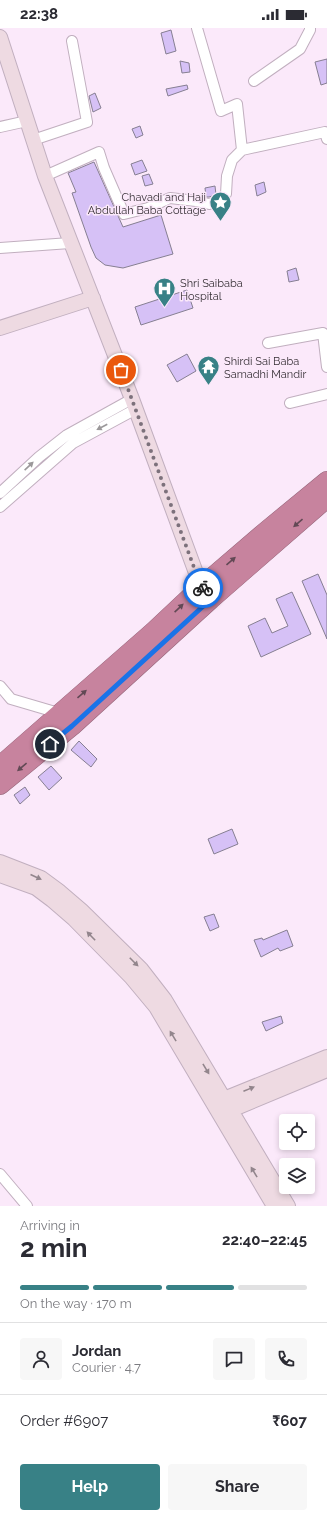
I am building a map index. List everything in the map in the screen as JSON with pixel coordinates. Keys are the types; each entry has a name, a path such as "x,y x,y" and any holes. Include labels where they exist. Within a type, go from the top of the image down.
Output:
{"highway":[{"path":"206,592 265,532 327,481"},
{"path":"0,785 153,632 327,498"},
{"path":"0,766 66,719"}],"street":[{"path":"197,28 221,111 237,104 242,150"},
{"path":"254,81 300,49 310,28"},
{"path":"0,37 45,176 134,404 199,581 206,592"},
{"path":"33,140 87,122 72,41"},
{"path":"0,127 27,121"},
{"path":"45,176 99,152 104,168 124,214 148,208 170,198 209,204 219,201 226,194 227,176 232,160 242,150 325,132 327,139"},
{"path":"0,248 70,243"},
{"path":"0,328 93,298"},
{"path":"268,343 323,334 327,367"},
{"path":"290,403 327,394"},
{"path":"0,493 39,457 67,435 134,404"},
{"path":"0,507 73,443 134,404"},
{"path":"0,686 11,699 66,719"},
{"path":"0,862 41,878 60,892 81,910 141,969 165,1000 274,1206"},
{"path":"0,875 36,888 52,900 74,919 131,977 156,1007 288,1206"},
{"path":"223,1108 327,1056"},
{"path":"223,1108 327,1070"},
{"path":"0,1174 28,1206"}],"building":[{"path":"171,30 176,51 166,54 161,33"},
{"path":"327,59 327,83 321,85 315,62"},
{"path":"180,61 189,63 190,72 182,73"},
{"path":"187,85 188,89 168,96 166,89"},
{"path":"95,93 101,108 93,112 89,96"},
{"path":"140,126 143,135 136,138 132,129"},
{"path":"142,160 147,171 135,175 131,164"},
{"path":"94,162 123,227 161,215 173,254 123,268 105,265 96,258 72,193 76,192 68,173"},
{"path":"149,174 153,184 145,186 142,176"},
{"path":"264,182 266,192 257,196 255,185"},
{"path":"215,186 216,195 206,197 205,188"},
{"path":"296,268 299,280 289,282 287,271"},
{"path":"187,290 193,308 141,325 135,307"},
{"path":"187,354 196,371 177,382 167,365"},
{"path":"318,574 327,595 327,639 302,581"},
{"path":"292,592 311,634 261,657 248,626 265,618 272,633 288,626 276,599"},
{"path":"79,741 97,759 91,767 71,750"},
{"path":"51,766 62,778 49,790 38,777"},
{"path":"25,787 30,795 20,804 14,795"},
{"path":"232,829 238,844 214,854 208,839"},
{"path":"214,914 219,927 210,931 204,917"},
{"path":"287,930 293,946 280,951 278,948 261,957 254,940 262,938 263,940"},
{"path":"281,1016 283,1023 266,1031 262,1022"}],"way so far":[{"path":"121,370 199,581 203,588"}],"place":[{"name":"Chavadi and Haji Abdullah Baba Cottage","path":"221,222"},
{"name":"Shri Saibaba Hospital","path":"165,308"},
{"name":"Shirdi Sai Baba Samadhi Mandir","path":"208,386"}],"route":[{"path":"50,744 72,726 211,599 203,588"}]}
